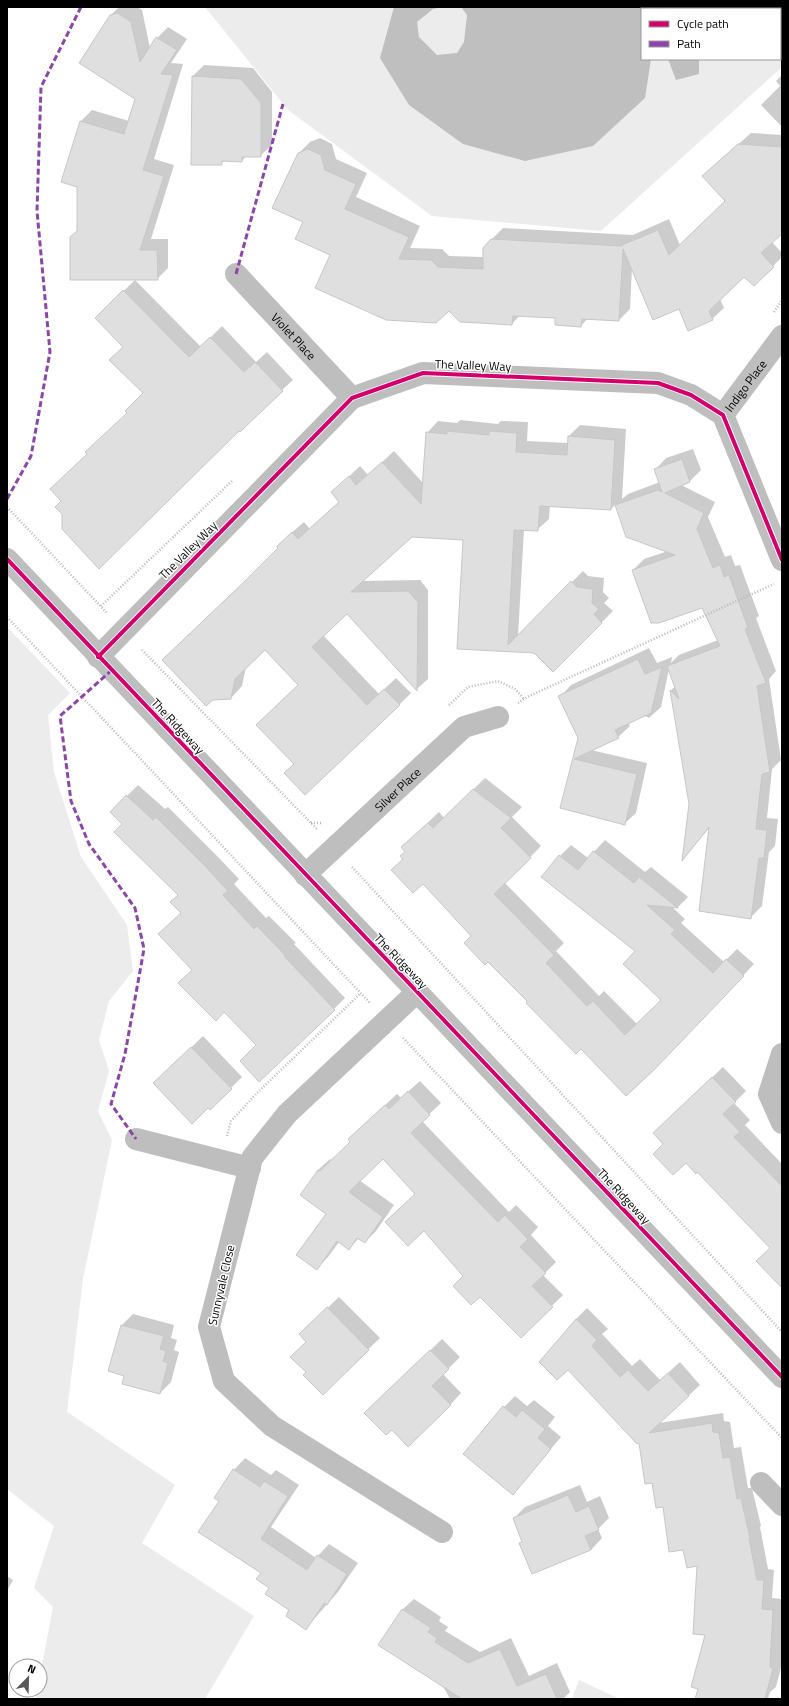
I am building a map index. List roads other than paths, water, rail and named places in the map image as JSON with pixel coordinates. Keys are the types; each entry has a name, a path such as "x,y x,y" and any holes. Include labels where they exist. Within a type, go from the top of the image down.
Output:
{"street":[{"name":"Violet Place","path":"236,274 352,398"},
{"name":"Indigo Place","path":"723,415 782,336"},
{"name":"The Valley Way","path":"98,657 352,398 423,373 658,383 691,395 723,415"},
{"path":"723,415 782,560"},
{"name":"The Ridgeway","path":"7,559 98,657 782,1377"},
{"name":"Silver Place","path":"305,875 464,727 498,717"},
{"name":"Sunnyvale Close","path":"416,992 287,1114 252,1158 209,1327 224,1382 272,1426 442,1532"},
{"path":"782,1054 769,1094 782,1123"},
{"path":"136,1138 250,1168"},
{"path":"761,1483 782,1505"}]}
